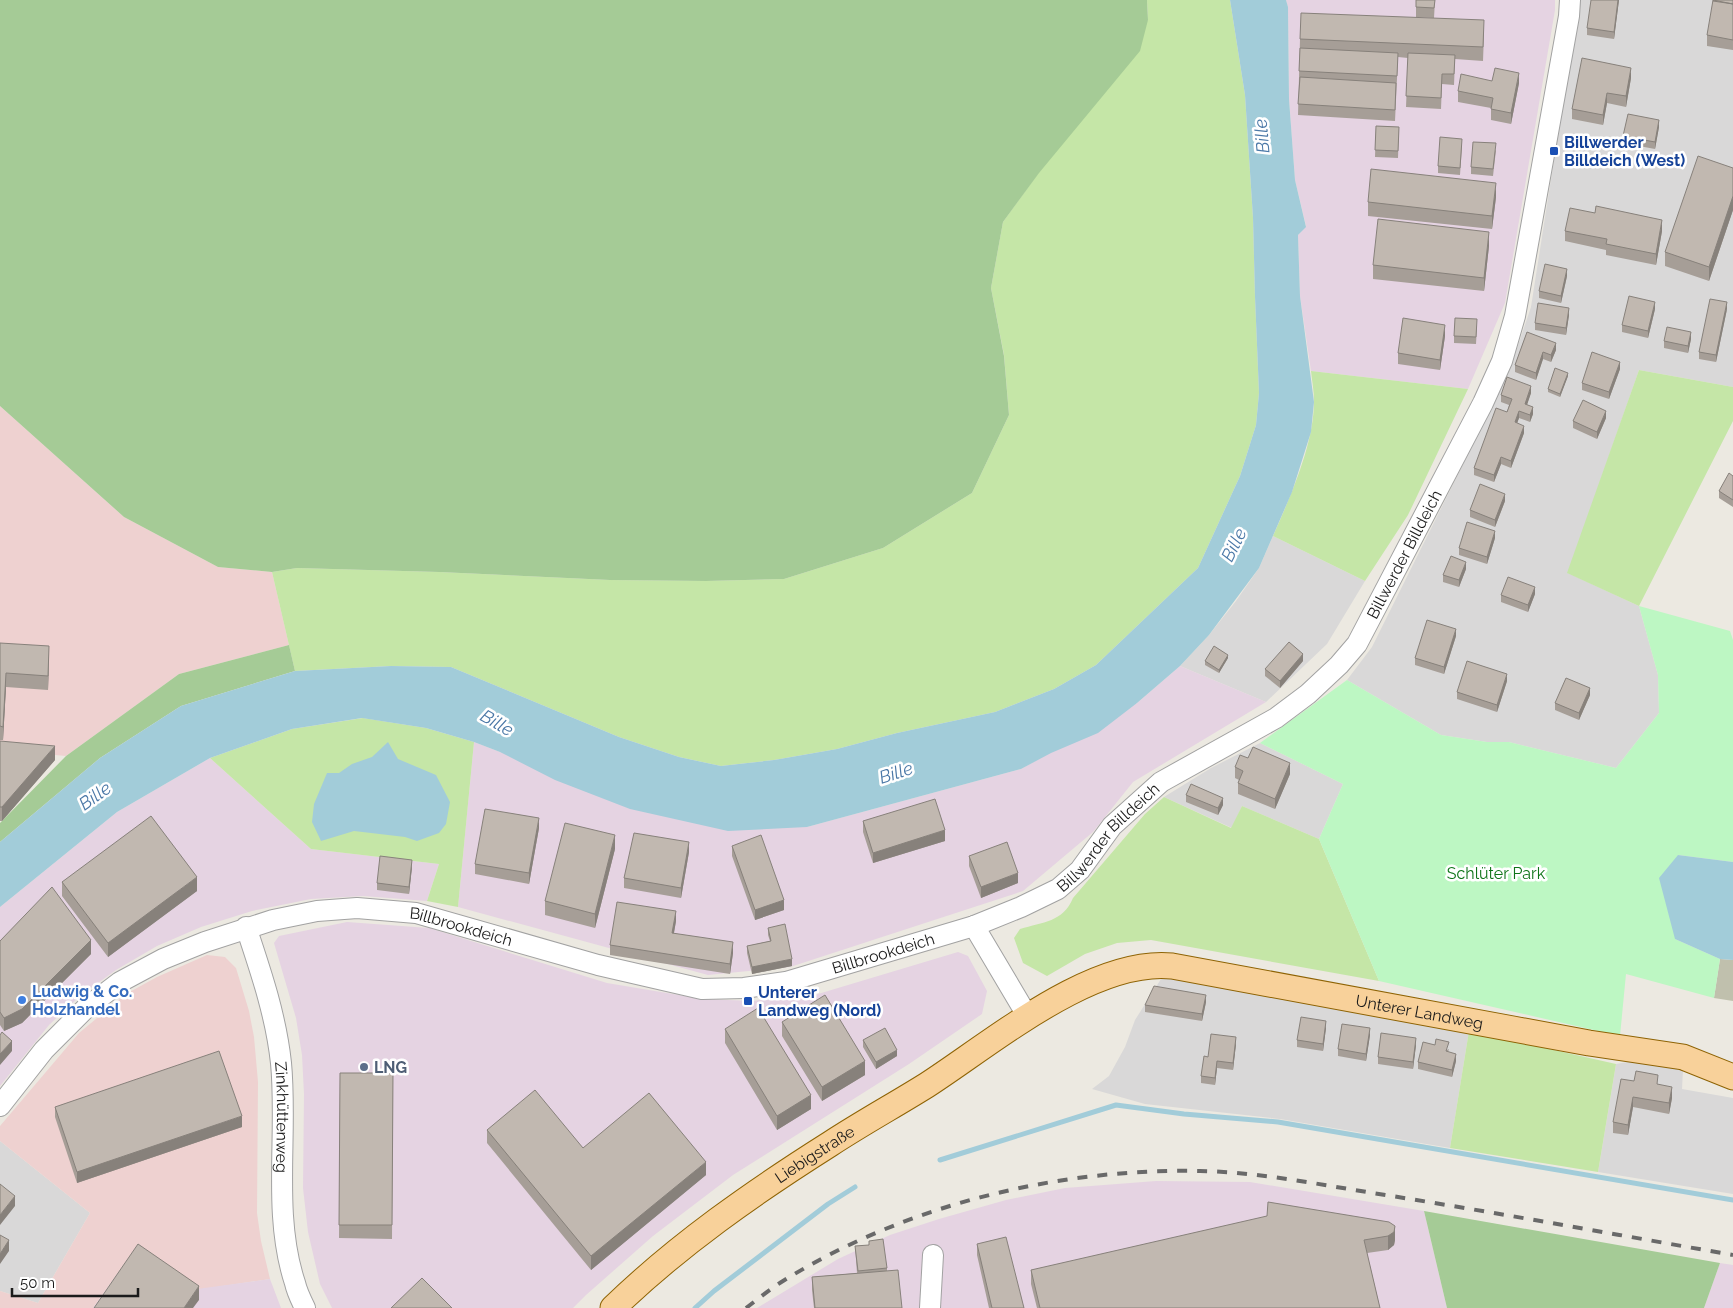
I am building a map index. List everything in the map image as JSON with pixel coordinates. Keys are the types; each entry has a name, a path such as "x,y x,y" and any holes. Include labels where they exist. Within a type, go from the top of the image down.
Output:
{"main road":[{"name":"Unterer Landweg","path":"1103,977 1124,970 1159,965 1172,966 1589,1043 1683,1057 1733,1077"},
{"name":"Liebigstraße","path":"613,1308 684,1247 744,1201 831,1143 928,1084 1028,1017 1078,988 1103,977"}],"street":[{"name":"Billwerder Billdeich","path":"974,926 1021,907 1058,889 1080,870 1112,826 1161,782 1276,718 1308,694 1339,665 1357,644 1483,403 1502,361 1515,316 1569,16 1570,0"},
{"name":"Billbrookdeich","path":"0,1106 44,1050 86,1008 120,982 163,959 246,927 327,910 357,908 416,913 598,965 702,989 744,988 786,982 974,926"},
{"path":"974,926 1028,1017"},
{"name":"Zinkhüttenweg","path":"246,927 267,989 276,1028 281,1065 282,1196 286,1243 294,1283 305,1308"},
{"path":"930,1308 933,1255"}],"shaded area":[{"path":"1286,0 1555,0 1555,10 1505,303 1468,389 1311,371 1300,296 1298,235 1306,226 1295,180 1289,99 1288,8"},
{"path":"1579,0 1733,0 1733,387 1639,370 1568,573 1639,606 1658,675 1659,713 1616,768 1509,742 1487,742 1441,735 1347,680 1372,647 1509,372 1531,307"},
{"path":"0,406 124,517 218,567 272,572 289,645 179,674 66,756 0,750"},
{"path":"1273,536 1365,581 1327,644 1266,702 1180,666 1209,635 1236,601 1259,568"},
{"path":"1180,666 1266,702 1133,782 1093,832 1023,891 790,967 708,975 458,907 474,742 500,752 807,827 1021,769 1137,703"},
{"path":"1260,743 1343,784 1319,839 1242,806 1232,828 1164,797 1211,768"},
{"path":"210,758 311,849 439,864 427,901 363,896 311,899 252,911 201,927 157,946 116,970 80,996 49,1025 0,1086 0,907 117,812"},
{"path":"347,922 429,928 607,983 703,999 754,1001 803,991 808,997 958,952 968,956 987,991 982,1014 909,1064 733,1175 653,1236 573,1308 332,1308 320,1284 308,1232 303,1188 304,1094 302,1055 296,1018 274,943 279,936"},
{"path":"207,955 225,957 236,968 249,1011 254,1037 258,1082 257,1213 270,1279 197,1290 137,1246 93,1308 0,1308 0,1291 38,1303 90,1213 0,1141 0,1126 79,1033 126,994 157,977"},
{"path":"1720,959 1733,960 1733,1001 1714,998"},
{"path":"1161,979 1177,979 1469,1031 1450,1148 1280,1119 1145,1104 1092,1089 1109,1076 1125,1047 1135,1020"},
{"path":"1633,1061 1683,1069 1682,1089 1733,1098 1733,1194 1598,1172 1616,1064"},
{"path":"0,1141 90,1213 38,1303 0,1291"},
{"path":"1156,1181 1250,1182 1424,1211 1447,1308 757,1308 838,1259 890,1235 939,1219 1006,1200 1065,1188"},
{"path":"137,1246 197,1289 270,1279 281,1308 93,1308"},
{"path":"1720,1263 1733,1265 1733,1308 1704,1308"}],"green space":[{"path":"0,0 1147,0 1148,20 1140,51 1039,173 1003,222 991,288 1004,356 1009,415 972,493 883,548 784,579 706,581 610,580 297,568 272,572 218,567 124,517 0,406"},
{"path":"1147,0 1230,0 1245,95 1253,218 1259,393 1256,425 1240,476 1198,568 1096,665 1054,689 995,712 897,733 837,749 774,760 721,766 679,757 619,737 451,667 391,666 295,671 272,572 297,568 610,580 706,581 784,579 883,548 972,493 1009,415 1004,355 991,288 1003,222 1148,20"},
{"path":"1639,370 1733,387 1733,421 1639,606 1567,573"},
{"path":"1311,371 1468,389 1408,515 1365,581 1273,536 1287,505 1306,453 1313,418 1314,401"},
{"name":"Schlüter Park","path":"1639,606 1730,631 1733,640 1733,862 1678,855 1675,939 1720,959 1714,998 1626,974 1620,1036 1379,981 1319,839 1343,784 1260,743 1347,680 1441,735 1487,742 1509,742 1616,768 1659,713 1658,675"},
{"path":"289,645 295,671 181,706 100,758 0,842 0,823 66,756 179,674"},
{"path":"363,718 426,728 474,742 458,907 427,901 439,864 311,849 210,758 292,729"},
{"path":"1164,797 1231,828 1242,806 1319,839 1379,981 1151,940 1117,943 1085,954 1047,976 1023,963 1014,938 1020,929 1051,920 1064,912 1073,898 1145,814"},
{"path":"1469,1031 1616,1064 1598,1172 1450,1148"},
{"path":"1424,1211 1720,1263 1704,1308 1447,1308"}],"water":[{"name":"Bille","path":"1230,0 1286,0 1288,7 1289,99 1295,180 1306,227 1298,235 1300,296 1314,402 1311,432 1292,492 1259,568 1209,635 1180,666 1098,733 1051,753 1021,769 807,827 728,831 630,809 555,780 500,752 426,728 362,718 292,729 210,758 117,812 0,907 0,842 100,758 181,706 295,671 391,666 451,667 619,737 679,757 721,766 774,760 837,749 897,733 995,712 1054,689 1096,665 1198,568 1240,476 1256,425 1259,393 1253,218 1245,95"},
{"path":"388,742 398,759 436,775 450,802 446,824 439,833 417,841 405,837 354,831 321,841 312,822 314,804 327,773 339,773 352,764 372,757"},
{"path":"1678,855 1733,862 1733,960 1720,959 1675,939 1659,878"}],"building":[{"path":"1416,0 1435,0 1434,8 1416,7"},
{"path":"1591,0 1618,0 1614,32 1587,28"},
{"path":"1713,0 1733,4 1733,40 1707,35"},
{"path":"1733,0 1733,4 1713,1"},
{"path":"1301,13 1484,20 1483,47 1300,39"},
{"path":"1300,48 1398,53 1397,76 1299,71"},
{"path":"1408,53 1455,55 1454,74 1442,74 1441,98 1406,96"},
{"path":"1582,58 1631,68 1626,96 1607,93 1603,115 1572,109"},
{"path":"1495,68 1519,73 1511,113 1491,109 1493,98 1458,91 1461,74 1492,81"},
{"path":"1300,77 1396,83 1395,110 1298,104"},
{"path":"1628,114 1659,120 1655,142 1623,136"},
{"path":"1376,126 1399,127 1398,151 1375,150"},
{"path":"1440,137 1462,139 1460,168 1438,166"},
{"path":"1473,142 1496,143 1493,169 1471,167"},
{"path":"1698,156 1733,168 1733,196 1709,267 1665,252"},
{"path":"1371,169 1496,183 1492,216 1368,202"},
{"path":"1596,206 1662,220 1656,254 1606,244 1607,239 1565,231 1570,208 1595,213"},
{"path":"1378,219 1489,232 1484,278 1373,265"},
{"path":"1545,264 1567,269 1561,296 1539,291"},
{"path":"1629,296 1655,302 1648,331 1622,325"},
{"path":"1710,299 1727,302 1716,355 1699,352"},
{"path":"1538,303 1569,308 1566,328 1535,323"},
{"path":"1403,318 1445,325 1440,360 1398,353"},
{"path":"1455,318 1477,319 1476,337 1454,336"},
{"path":"1667,327 1691,332 1688,346 1664,341"},
{"path":"1527,332 1556,343 1551,355 1543,352 1536,373 1515,365"},
{"path":"1592,352 1620,362 1609,392 1582,383"},
{"path":"1555,368 1568,373 1560,394 1548,389"},
{"path":"1507,377 1531,386 1525,404 1533,407 1530,415 1519,411 1515,422 1524,426 1511,461 1501,457 1494,475 1474,468 1496,408 1507,412 1512,399 1501,395"},
{"path":"1583,400 1606,411 1597,432 1573,421"},
{"path":"1729,473 1733,476 1733,500 1719,491"},
{"path":"1480,484 1505,494 1495,520 1470,510"},
{"path":"1467,522 1495,531 1487,557 1459,548"},
{"path":"1451,556 1466,562 1459,580 1443,575"},
{"path":"1508,577 1535,587 1528,605 1501,595"},
{"path":"1427,620 1456,629 1444,667 1415,658"},
{"path":"1289,642 1303,654 1280,681 1265,669"},
{"path":"0,643 49,646 48,676 6,673 3,727 0,726"},
{"path":"1214,646 1228,655 1219,670 1205,661"},
{"path":"1467,661 1507,674 1497,705 1457,692"},
{"path":"1566,678 1590,688 1579,713 1555,703"},
{"path":"0,741 55,746 2,807 0,807"},
{"path":"1253,747 1290,763 1275,799 1238,783 1243,771 1235,767 1240,755 1248,758"},
{"path":"1191,784 1223,798 1218,808 1186,795"},
{"path":"935,799 945,830 873,853 863,821"},
{"path":"485,809 539,818 529,873 475,864"},
{"path":"151,816 197,877 108,943 62,882"},
{"path":"565,823 615,835 595,914 545,901"},
{"path":"634,833 689,842 681,888 624,878"},
{"path":"761,835 784,900 755,910 732,846"},
{"path":"1007,842 1018,873 981,887 969,856"},
{"path":"380,856 412,860 409,887 377,883"},
{"path":"52,887 91,940 22,1009 4,1018 0,1012 0,941"},
{"path":"617,902 676,911 672,933 733,942 730,964 610,945"},
{"path":"785,924 792,959 752,967 747,946 771,941 768,928"},
{"path":"1154,986 1206,995 1202,1014 1145,1005"},
{"path":"825,995 865,1061 822,1087 782,1022"},
{"path":"758,1008 811,1095 777,1116 725,1029"},
{"path":"1301,1017 1326,1021 1323,1044 1297,1040"},
{"path":"1342,1024 1370,1028 1366,1054 1338,1049"},
{"path":"885,1028 897,1050 876,1062 863,1040"},
{"path":"2,1032 12,1041 0,1054 0,1035"},
{"path":"1381,1033 1416,1038 1413,1062 1378,1057"},
{"path":"1211,1034 1236,1037 1233,1063 1217,1061 1215,1078 1201,1076 1204,1056 1208,1057"},
{"path":"1436,1039 1449,1042 1446,1051 1456,1054 1452,1070 1418,1062 1423,1042 1435,1045"},
{"path":"219,1051 242,1116 77,1172 55,1107"},
{"path":"1636,1071 1658,1075 1657,1084 1672,1087 1669,1103 1633,1097 1628,1125 1613,1122 1621,1079 1634,1081"},
{"path":"340,1073 393,1073 392,1225 339,1225"},
{"path":"535,1090 583,1148 649,1093 706,1162 591,1256 487,1130"},
{"path":"0,1184 15,1196 0,1215"},
{"path":"1268,1202 1389,1222 1395,1226 1394,1232 1388,1236 1364,1240 1380,1308 1040,1308 1031,1270 1267,1216"},
{"path":"0,1235 9,1240 0,1254"},
{"path":"1006,1237 1024,1308 992,1308 977,1244"},
{"path":"883,1239 887,1268 858,1271 855,1246 869,1245 869,1241"},
{"path":"138,1244 199,1286 184,1308 94,1308"},
{"path":"898,1270 902,1308 815,1308 812,1277"},
{"path":"422,1278 452,1308 391,1308"}],"waterway":[{"path":"940,1160 1116,1105 1184,1114 1278,1122 1733,1200"},
{"path":"695,1308 714,1291 828,1204 855,1187"}],"railway":[{"path":"746,1308 783,1281 830,1254 880,1231 931,1212 984,1196 1038,1184 1092,1176 1146,1172 1222,1172 1287,1179 1733,1255"}],"place":[{"name":"Billwerder Billdeich (West)","path":"1554,151"},
{"name":"Ludwig & Co. Holzhandel","path":"22,1000"},
{"name":"Unterer Landweg (Nord)","path":"748,1001"},
{"name":"LNG","path":"364,1067"}]}
